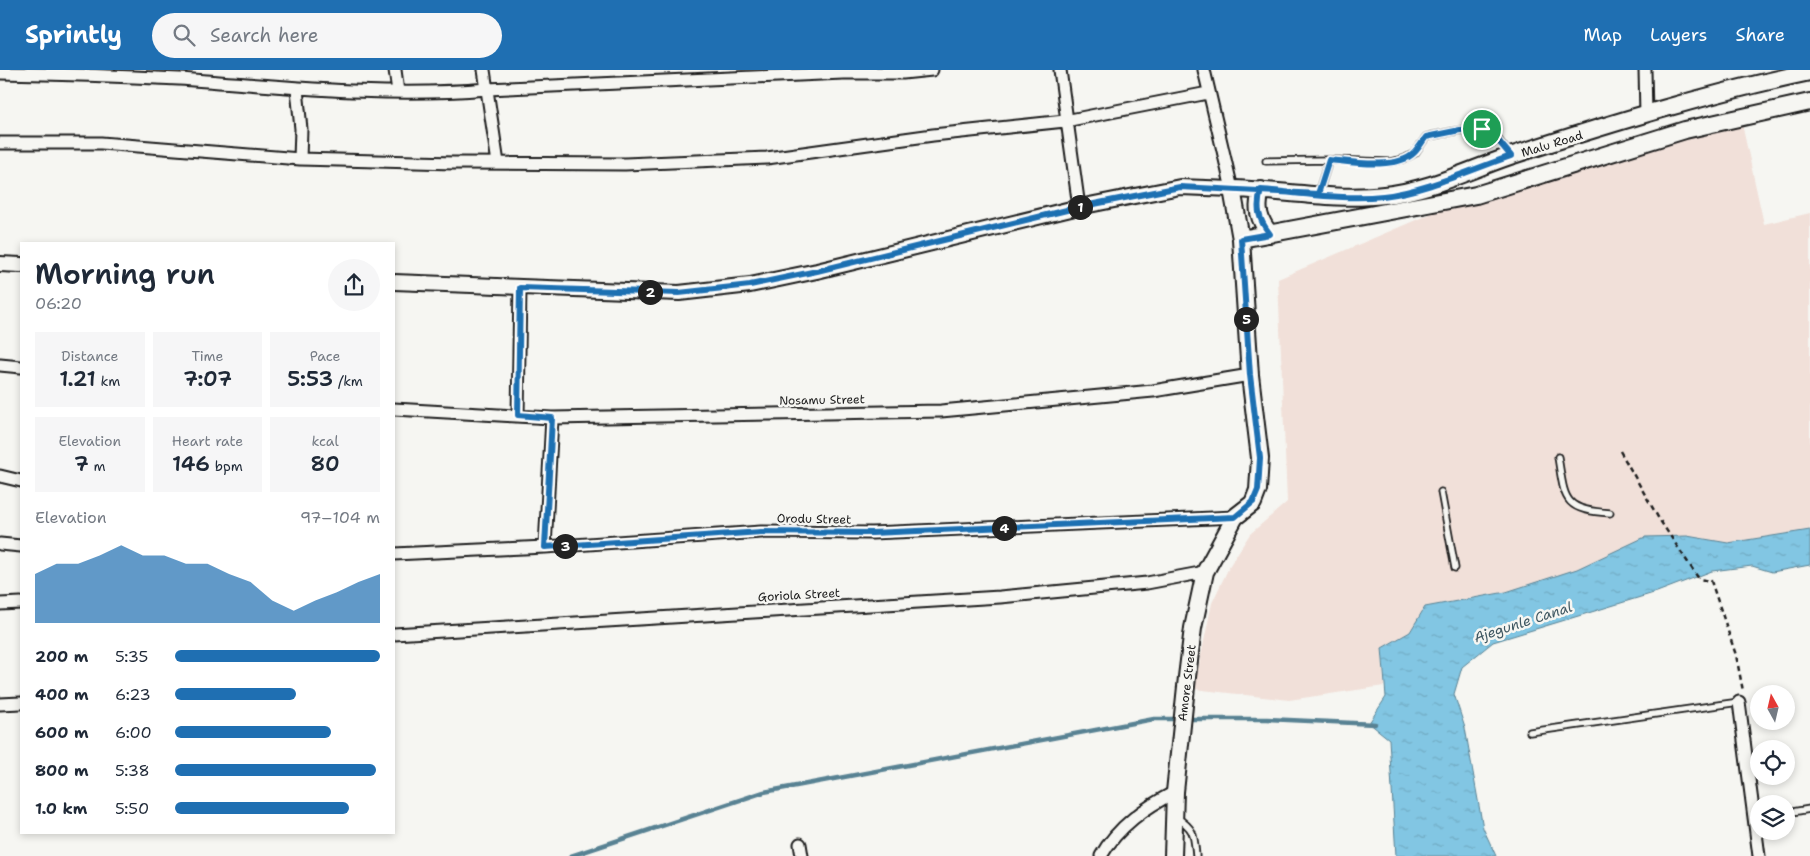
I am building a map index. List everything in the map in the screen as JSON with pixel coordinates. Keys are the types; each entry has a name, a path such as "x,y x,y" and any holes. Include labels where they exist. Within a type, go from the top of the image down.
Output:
{"main road":[{"name":"Malu Road","path":"1225,189 1384,196 1423,186 1511,156 1646,114 1810,72"},
{"name":"Malu Road","path":"1241,239 1476,195 1685,130 1810,102"},
{"path":"1682,104 1685,130"},
{"name":"Amore Street","path":"1173,856 1175,792 1187,677 1193,628 1205,572 1235,517 1253,502 1258,490 1260,458 1250,375 1241,239 1225,189"},
{"path":"1261,190 1258,213 1270,234"}],"street":[{"path":"395,70 398,92"},
{"path":"484,70 498,163"},
{"path":"0,73 82,74 180,79 296,89 441,93 486,89 843,73 904,73 932,70"},
{"path":"1060,70 1065,121 1079,207"},
{"path":"395,282 679,293 750,285 817,271 1079,207 1180,187 1225,189 1204,70"},
{"path":"1645,70 1646,114"},
{"path":"296,89 301,129 300,159"},
{"path":"0,143 101,143 300,159 625,164 767,158 933,135 1065,121 1208,93"},
{"path":"0,264 20,265"},
{"path":"518,415 520,288"},
{"path":"0,365 20,367"},
{"name":"Nosamu Street","path":"395,408 552,418 941,411 1153,391 1250,375"},
{"path":"545,547 552,418"},
{"path":"0,476 20,481"},
{"name":"Orodu Street","path":"395,554 545,547 761,532 872,533 1235,517"},
{"path":"0,544 20,546"},
{"name":"Goriola Street","path":"395,634 1000,597 1148,583 1205,572"},
{"path":"0,604 20,603"},
{"path":"1739,702 1753,795"},
{"path":"0,704 20,703"},
{"path":"1101,856 1109,841 1146,807 1175,792"},
{"path":"1758,840 1759,856"},
{"path":"800,844 802,856"}],"lane":[{"path":"1266,161 1329,160 1390,162 1404,159 1415,153 1426,137 1460,130 1482,129 1491,132 1511,156"},
{"path":"1318,194 1329,160"},
{"path":"1558,457 1564,490 1574,506 1588,511 1610,513"},
{"path":"1441,492 1455,568"},
{"path":"1530,732 1739,702"},
{"path":"1795,811 1810,809"},
{"path":"1174,816 1187,823 1193,831 1196,856"}],"path":[{"path":"1620,452 1669,533 1700,579 1711,581 1736,655 1744,688 1739,702"}],"shaded area":[{"path":"1742,124 1764,224 1810,213 1810,530 1728,543 1687,536 1506,592 1425,607 1410,632 1382,648 1384,686 1289,700 1194,689 1212,603 1230,565 1250,534 1287,502 1278,279 1458,202 1649,140"}],"water":[{"name":"Ajegunle Canal","path":"1810,530 1810,565 1772,572 1752,566 1712,571 1657,592 1493,642 1462,667 1454,694 1465,728 1483,828 1496,856 1396,856 1389,739 1369,723 1386,697 1382,648 1410,632 1425,607 1506,592 1577,569 1645,537 1687,536 1728,543"}],"waterway":[{"path":"571,856 764,792 1154,719 1267,719 1375,724"}],"route":[{"path":"1482,129 1460,130 1426,137 1415,153 1404,159 1390,162 1362,163 1329,160 1318,194 1261,190 1180,187 1079,207 817,271 750,285 679,293 520,288 518,415 552,418 545,547 761,532 872,533 1113,524 1235,517 1253,502 1258,490 1260,458 1250,375 1241,239 1270,234 1263,225 1258,213 1261,190 1339,196 1384,196 1423,186 1511,156 1491,132 1482,129"}]}
